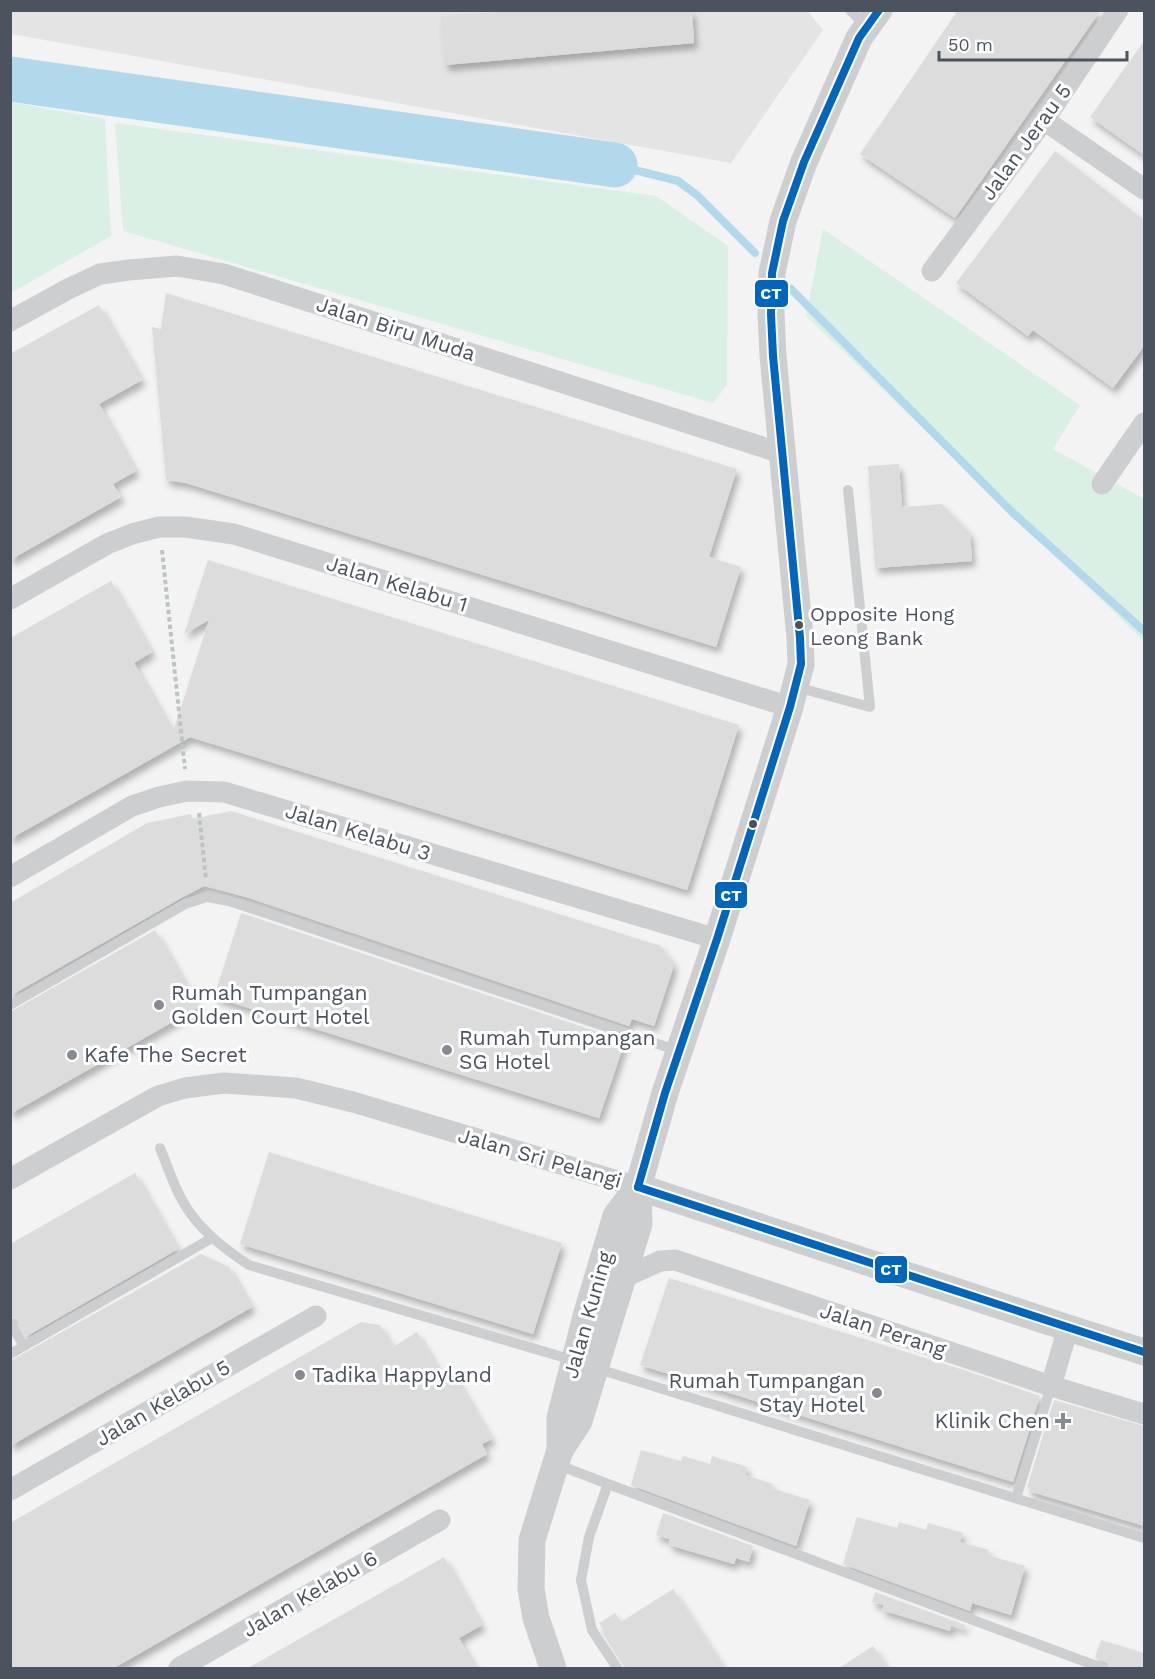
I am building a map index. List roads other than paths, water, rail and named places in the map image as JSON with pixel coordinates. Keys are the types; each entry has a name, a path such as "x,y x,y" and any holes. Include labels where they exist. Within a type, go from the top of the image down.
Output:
{"street":[{"name":"Jalan Jerau 5","path":"932,271 1044,120 1118,10"},
{"name":"Jalan Kuning","path":"553,1668 536,1618 531,1589 532,1540 558,1457 560,1418 623,1278 639,1224 638,1187 665,1093 717,939 793,697 801,664 784,454 773,356 772,273 783,221 804,162 859,38 865,16"},
{"path":"1044,120 1144,189"},
{"name":"Jalan Biru Muda","path":"10,321 100,274 177,266 224,274 784,454"},
{"path":"1102,484 1144,423"},
{"name":"Jalan Kelabu 1","path":"10,599 107,544 159,527 184,527 234,534 793,697"},
{"name":"Jalan Kelabu 3","path":"10,877 132,806 159,797 192,791 224,792 717,939"},
{"name":"Jalan Sri Pelangi","path":"10,1179 158,1096 185,1088 224,1083 296,1088 353,1102 638,1187 1144,1352"},
{"name":"Jalan Kuning","path":"585,1364 616,1216 638,1187"},
{"name":"Jalan Perang","path":"623,1278 660,1261 675,1260 1051,1386 1144,1414"},
{"name":"Jalan Kelabu 5","path":"10,1490 316,1316"},
{"path":"1051,1386 1068,1328"},
{"name":"Jalan Kelabu 6","path":"180,1668 440,1520"}],"lane":[{"path":"793,697 870,707 848,490"},
{"path":"10,1005 185,904 207,897 229,901 680,1051"},
{"path":"160,1148 182,1201 198,1223 212,1238 249,1264 585,1364 1144,1538"},
{"path":"10,1354 212,1238"},
{"path":"10,1323 24,1346"},
{"path":"1016,1498 1051,1386"},
{"path":"558,1457 608,1484 1102,1668"},
{"path":"608,1484 589,1537 581,1580 592,1630 617,1668"}],"waterway":[{"path":"10,79 615,165"},
{"path":"615,165 678,181 698,196 755,253"},
{"path":"791,289 1011,511 1144,631"}],"place":[{"name":"Opposite Hong Leong Bank","path":"799,625"},
{"name":"Rumah Tumpangan Golden Court Hotel","path":"159,1005"},
{"name":"Rumah Tumpangan SG Hotel","path":"447,1050"},
{"name":"Kafe The Secret","path":"72,1055"},
{"name":"Tadika Happyland","path":"300,1375"},
{"name":"Rumah Tumpangan Stay Hotel","path":"877,1393"},
{"name":"Klinik Chen","path":"1063,1421"}]}
